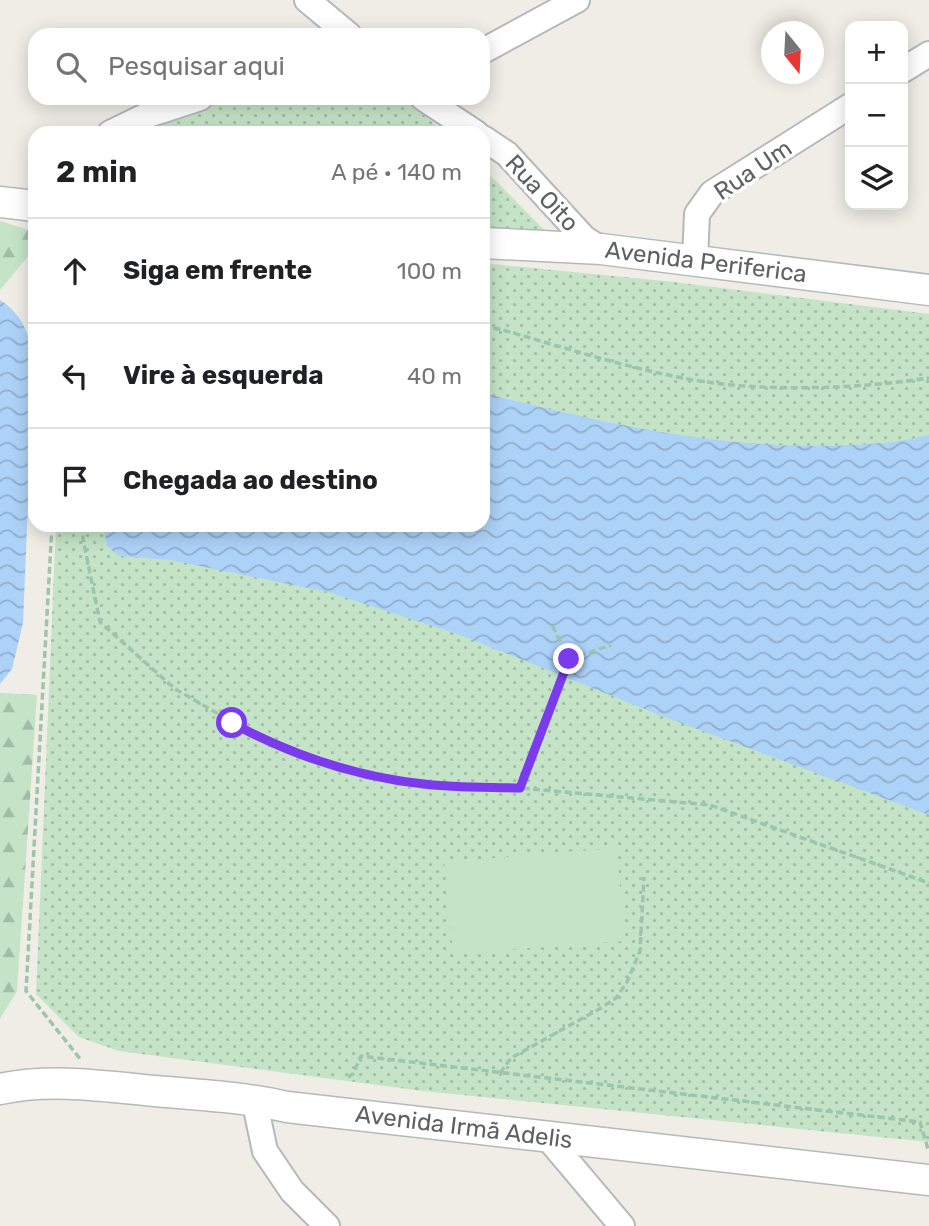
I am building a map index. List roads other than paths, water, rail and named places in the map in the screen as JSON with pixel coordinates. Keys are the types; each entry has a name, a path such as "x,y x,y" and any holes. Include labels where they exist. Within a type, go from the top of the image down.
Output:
{"street":[{"path":"307,0 341,28"},
{"path":"490,47 577,0"},
{"path":"908,67 929,54"},
{"path":"124,126 179,105"},
{"path":"433,105 465,126"},
{"name":"Rua Um","path":"695,259 698,214 712,193 845,109"},
{"name":"Rua Oito","path":"490,143 507,154 584,238 601,249"},
{"path":"0,202 28,205"},
{"name":"Avenida Periferica","path":"490,243 601,249 929,290"},
{"name":"Avenida Irmã Adelis","path":"0,1089 22,1084 102,1086 254,1100 287,1107 929,1180"},
{"path":"254,1100 265,1151 292,1191 327,1226"},
{"path":"547,1137 622,1226"}],"water":[{"path":"0,300 19,318 28,338 28,503 23,623 12,669 0,684"},
{"path":"490,395 630,426 730,441 831,446 888,442 929,435 929,815 662,716 463,636 328,592 170,560 119,556 107,546 104,532 490,532"}]}
